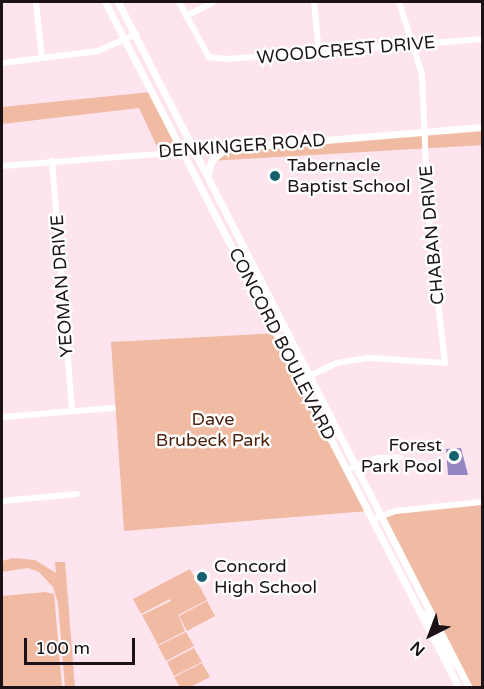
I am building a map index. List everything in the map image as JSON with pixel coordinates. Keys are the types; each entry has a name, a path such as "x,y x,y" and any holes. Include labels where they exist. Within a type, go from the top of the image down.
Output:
{"street":[{"path":"36,2 42,58"},
{"name":"CONCORD BOULEVARD","path":"105,2 185,152 299,381 459,687"},
{"name":"CONCORD BOULEVARD","path":"118,2 311,374 469,687"},
{"path":"179,2 186,16 213,2"},
{"path":"314,2 319,53"},
{"name":"CHABAN DRIVE","path":"311,374 337,363 370,358 445,363 428,213 422,74 399,2"},
{"name":"WOODCREST DRIVE","path":"186,16 209,57 226,59 483,39"},
{"path":"2,63 98,51 136,34"},
{"name":"DENKINGER ROAD","path":"2,166 483,127"},
{"path":"209,180 207,169 211,161 227,147"},
{"name":"YEOMAN DRIVE","path":"52,161 72,411"},
{"path":"299,381 311,374"},
{"path":"2,417 114,408"},
{"path":"346,470 377,458 400,458"},
{"path":"2,501 77,494"},
{"path":"372,520 483,502"},
{"path":"420,612 428,616 456,670 463,675"}],"green space":[{"path":"151,92 185,152 160,153 139,108 2,124 2,107"},
{"path":"482,127 482,145 211,161 227,147"},
{"name":"Dave Brubeck Park","path":"277,333 368,511 124,531 111,342"},
{"path":"482,502 482,687 469,687 382,517 396,511"},
{"path":"13,558 35,560 56,573 55,562 65,562 75,687 65,687 58,603 53,587 39,572 28,568 2,572 2,561"},
{"path":"190,569 207,600 178,615 185,631 158,645 142,615 171,601 170,599 141,614 133,599"},
{"path":"45,592 54,594 62,687 2,687 2,596"},
{"path":"207,601 215,616 187,631 179,616"},
{"path":"186,632 194,646 166,661 158,646"},
{"path":"194,648 202,662 174,676 167,662"},
{"path":"202,663 210,677 190,687 180,687 174,677"}],"shaded area":[{"name":"Forest Park Pool","path":"461,448 468,475 448,475 446,449"}],"place":[{"name":"Tabernacle Baptist School","path":"275,176"},
{"name":"Forest Park Pool","path":"454,456"},
{"name":"Concord High School","path":"202,577"}]}
